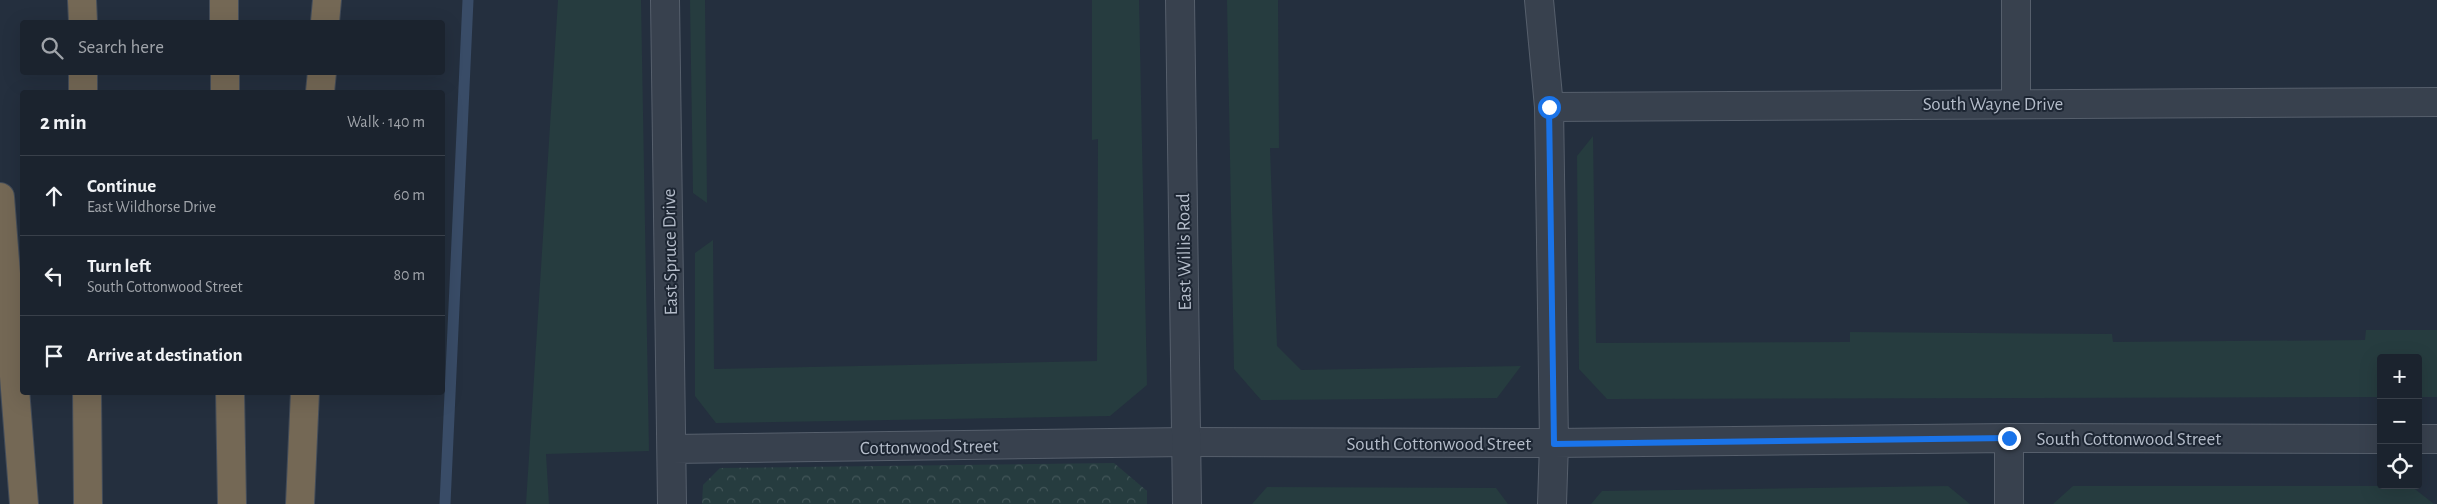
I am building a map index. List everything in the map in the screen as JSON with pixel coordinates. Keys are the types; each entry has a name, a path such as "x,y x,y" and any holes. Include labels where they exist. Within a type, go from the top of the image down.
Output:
{"highway":[{"path":"82,0 82,20"},
{"path":"224,0 224,20"},
{"path":"325,20 327,0"},
{"path":"83,75 83,90"},
{"path":"225,75 225,90"},
{"path":"320,90 322,75"},
{"path":"0,197 24,504"},
{"path":"87,395 88,504"},
{"path":"230,395 232,504"},
{"path":"300,504 305,395"}],"street":[{"name":"East Spruce Drive","path":"665,0 672,504"},
{"name":"East Willis Road","path":"1180,0 1187,504"},
{"path":"1539,0 1549,107 1554,444 1552,504"},
{"path":"2016,0 2016,103"},
{"name":"South Wayne Drive","path":"1549,107 2437,102"},
{"name":"South Cottonwood Street","path":"1186,442 1554,444 2009,438 2377,439"},
{"path":"2009,438 2009,504"},
{"path":"2422,439 2437,439"},
{"name":"Cottonwood Street","path":"672,449 1186,442"}],"green space":[{"path":"558,0 641,0 649,451 546,454 549,504 526,504"},
{"path":"690,0 705,0 707,203 693,193"},
{"path":"1092,0 1139,0 1147,385 1110,416 716,423 695,396 695,253 713,240 714,369 1097,361 1098,139 1092,140"},
{"path":"1227,0 1278,0 1279,148 1270,148 1277,346 1301,370 1521,366 1497,398 1261,400 1234,369"},
{"path":"1593,136 1596,343 1850,342 1850,332 2112,334 2113,342 2365,340 2366,330 2437,330 2437,397 2422,397 2422,354 2377,354 2377,397 1607,399 1579,369 1577,156"},
{"path":"1114,463 1147,491 1147,504 702,504 703,485 720,468"},
{"path":"1948,486 1970,504 1591,504 1602,491"},
{"path":"2073,486 2377,486 2377,489 2415,489 2434,504 2053,504"},
{"path":"1267,487 1496,488 1508,504 1252,504"}],"waterway":[{"path":"445,504 468,0"}],"route":[{"path":"1549,107 1554,444 2009,438"}]}
